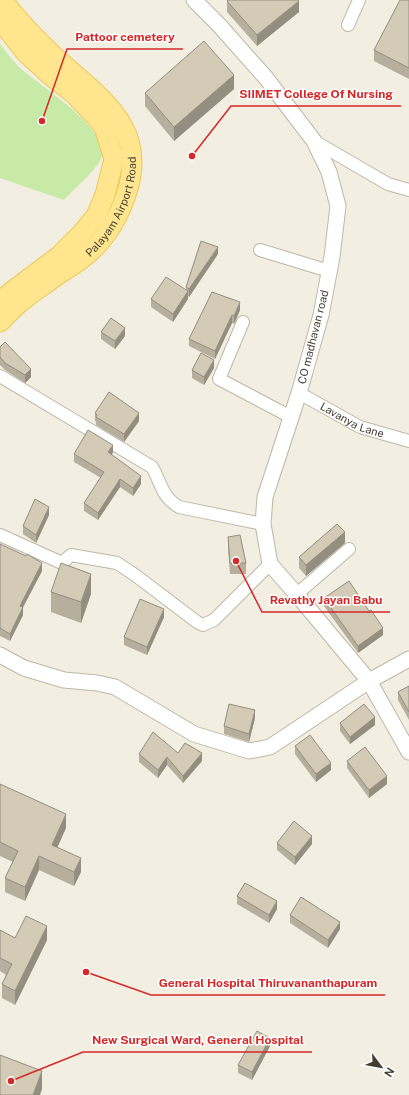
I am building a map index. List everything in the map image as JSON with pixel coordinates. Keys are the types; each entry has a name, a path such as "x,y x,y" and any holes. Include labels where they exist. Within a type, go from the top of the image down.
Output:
{"main road":[{"name":"Palayam Airport Road","path":"0,322 21,301 91,252 109,231 123,205 129,186 133,164 129,138 121,123 96,92 54,56 13,14 3,0"},
{"name":"Palayam Airport Road","path":"0,20 26,53 74,94 96,117 106,131 114,159 105,195 96,216 82,233 59,256 0,302"}],"street":[{"name":"CO madhavan road","path":"194,0 219,25 266,78 314,141 329,172 338,206 321,315 299,393 265,497 263,524 270,564"},
{"path":"348,25 359,0"},
{"path":"314,141 388,184 409,190"},
{"path":"260,250 329,270"},
{"path":"243,322 219,379 291,417"},
{"path":"0,376 152,467 164,494 170,502 179,507 263,524"},
{"name":"Lavanya Lane","path":"299,393 360,427 409,441"},
{"path":"0,535 62,563 71,555 117,563 197,622 204,625 214,620 270,564 297,594 369,681 409,752"},
{"path":"297,594 349,549"},
{"path":"0,656 24,668 64,680 96,683 115,687 194,734 249,751 270,747 369,681 409,659"}],"green space":[{"path":"0,44 17,65 83,119 94,132 101,144 102,156 100,161 91,173 64,200 0,178"}],"building":[{"path":"400,0 409,0 409,68 374,50"},
{"path":"227,1 299,1 257,35"},
{"path":"204,41 234,75 174,127 145,93"},
{"path":"201,241 218,247 189,289 186,287"},
{"path":"166,277 188,291 173,314 151,299"},
{"path":"212,292 240,302 234,316 232,315 215,351 189,339"},
{"path":"111,318 125,328 115,341 101,332"},
{"path":"5,342 31,369 25,375 5,363 0,357 0,347"},
{"path":"201,353 214,360 204,377 192,370"},
{"path":"109,392 139,413 124,434 96,417 97,415 95,413"},
{"path":"88,430 113,445 108,452 141,476 133,488 120,479 98,513 84,503 104,472 74,454"},
{"path":"35,499 49,507 36,535 23,526"},
{"path":"337,524 345,532 306,565 299,557"},
{"path":"240,535 246,563 230,563 228,537"},
{"path":"0,544 26,556 27,554 42,563 20,606 23,607 10,634 0,628"},
{"path":"61,563 91,574 81,602 51,592"},
{"path":"349,581 369,611 371,610 383,628 358,646 324,598"},
{"path":"140,599 164,609 147,647 124,637"},
{"path":"409,686 409,712 398,692"},
{"path":"229,704 255,710 249,734 224,726"},
{"path":"364,704 375,717 350,737 340,723"},
{"path":"153,732 178,753 185,743 202,753 183,776 167,757 158,770 139,754"},
{"path":"310,735 331,763 316,774 295,746"},
{"path":"365,747 387,776 369,790 347,761"},
{"path":"0,784 66,814 52,845 81,858 74,872 39,856 25,887 5,878 18,851 0,842"},
{"path":"294,821 312,836 295,857 277,843"},
{"path":"245,883 277,901 269,915 237,896"},
{"path":"301,897 340,922 328,940 290,915"},
{"path":"26,916 47,926 15,991 2,984 12,964 0,958 0,930 15,938"},
{"path":"257,1031 270,1038 252,1072 238,1065"},
{"path":"0,1055 42,1071 33,1095 0,1095"}],"place":[{"name":"Pattoor cemetery","path":"42,121"},
{"name":"SIIMET College Of Nursing","path":"192,156"},
{"name":"Revathy Jayan Babu","path":"236,561"},
{"name":"General Hospital Thiruvananthapuram","path":"86,972"},
{"name":"New Surgical Ward, General Hospital","path":"11,1081"}]}
